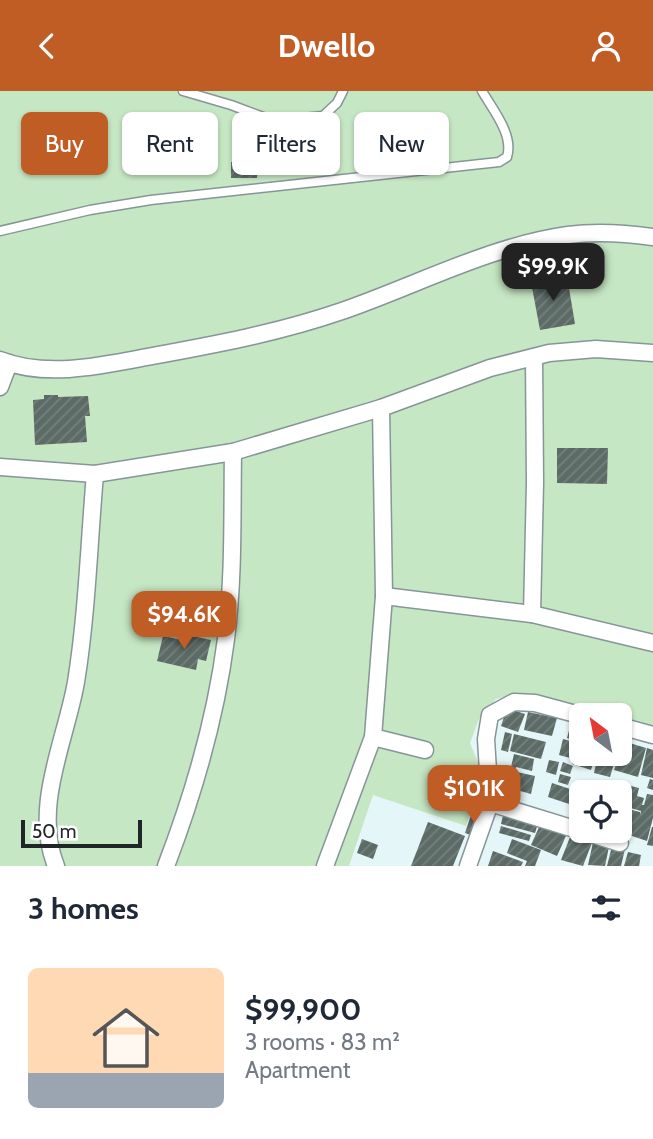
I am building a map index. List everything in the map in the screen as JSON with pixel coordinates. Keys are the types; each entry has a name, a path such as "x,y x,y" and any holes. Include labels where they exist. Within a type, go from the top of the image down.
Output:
{"street":[{"path":"0,387 4,362 52,369 97,367 280,331 344,310 504,249 568,235 595,233 653,237"},
{"path":"0,467 95,474 233,453 381,408 464,377 549,353 596,349 653,353"},
{"path":"532,614 534,357"},
{"path":"325,866 373,737 384,596 381,408"},
{"path":"166,866 198,772 213,712 226,639 231,577 233,453"},
{"path":"56,866 47,822 52,783 76,683 95,474"},
{"path":"384,596 532,614 653,643"},
{"path":"468,866 490,803 486,739 490,715 514,702 535,703 569,712"},
{"path":"632,729 653,734"},
{"path":"373,737 425,750"},
{"path":"490,803 569,827"}],"lane":[{"path":"183,91 274,121 323,116 337,103 343,91"},
{"path":"0,231 90,210 151,200 499,162 507,157 510,149 508,137 482,91"}],"green space":[{"path":"0,91 653,91 653,729 632,723 632,703 569,703 569,708 515,694 496,699 479,719 470,743 482,772 466,826 373,795 349,866 0,866"}],"building":[{"path":"231,162 232,175 257,175 257,178 231,178"},
{"path":"567,276 575,324 540,330 531,282"},
{"path":"44,395 88,396 90,416 85,416 87,442 35,445 33,400 44,399"},
{"path":"557,448 608,448 607,484 557,483"},
{"path":"188,635 211,640 206,661 198,659 196,670 157,661 163,636 187,641"},
{"path":"507,708 525,714 518,732 501,726"},
{"path":"528,712 557,718 552,736 524,730"},
{"path":"505,732 512,734 508,752 501,750"},
{"path":"514,734 546,742 541,759 510,751"},
{"path":"563,739 569,741 569,758 559,755"},
{"path":"632,744 646,748 638,777 614,770 615,767 632,767"},
{"path":"647,748 653,750 653,778 641,775"},
{"path":"514,754 534,759 532,771 516,767 513,779 505,778 507,766 511,767"},
{"path":"549,760 559,762 556,775 546,772"},
{"path":"563,762 573,767 570,774 560,771"},
{"path":"595,767 613,767 610,777 594,773"},
{"path":"517,772 535,776 531,794 513,789"},
{"path":"560,774 571,777 568,785 558,782"},
{"path":"650,779 653,780 653,790 647,788"},
{"path":"552,783 569,789 569,804 548,797"},
{"path":"632,786 639,788 637,796 644,798 642,805 647,794 653,795 653,818 647,841 632,836 632,810 640,812 640,815 641,811 632,808"},
{"path":"504,811 539,820 535,833 501,824"},
{"path":"472,812 483,816 476,837 465,833"},
{"path":"428,822 465,836 453,866 411,866"},
{"path":"540,825 566,836 557,856 531,845"},
{"path":"501,826 531,835 529,841 499,833"},
{"path":"653,827 653,846 647,845"},
{"path":"362,839 378,845 373,859 357,853"},
{"path":"512,839 541,850 535,866 525,866 527,861 507,853"},
{"path":"569,840 569,843 592,843 583,866 561,860"},
{"path":"593,843 610,843 605,866 588,865"},
{"path":"613,843 626,845 621,866 607,866"},
{"path":"493,851 523,862 521,866 488,866"},
{"path":"628,852 641,855 639,866 624,866"}]}
